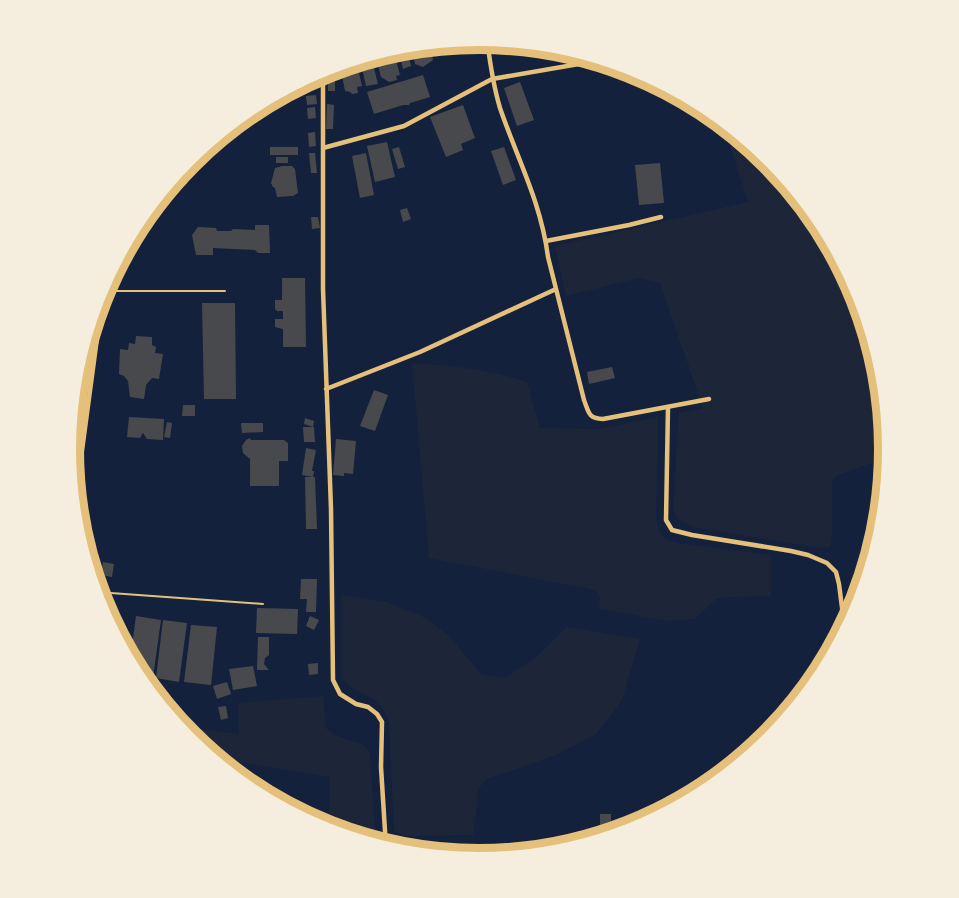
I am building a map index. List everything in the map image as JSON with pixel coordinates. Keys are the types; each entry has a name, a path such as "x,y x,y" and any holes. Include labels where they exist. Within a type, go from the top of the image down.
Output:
{"street":[{"path":"488,50 492,79 500,108 530,185 545,234 556,289 589,414 594,418 603,419 709,399"},
{"path":"323,148 404,126 492,79 584,63"},
{"path":"323,82 323,289 331,509 333,680 340,694 356,704 368,707 377,714 382,722 381,767 385,837"},
{"path":"546,241 661,218"},
{"path":"326,389 420,352 556,289"},
{"path":"81,462 98,330"},
{"path":"668,407 666,520 672,530 791,551 827,563 836,572 843,615"}],"lane":[{"path":"113,289 225,291"},
{"path":"107,593 262,603"}],"shaded area":[{"path":"727,135 780,186 812,227 849,296 871,371 876,397 879,461 838,475 832,480 830,547 821,548 693,527 678,519 673,510 679,413 703,408 660,283 638,278 566,296 555,246 748,202"},
{"path":"412,363 470,369 527,382 540,428 599,429 658,417 656,517 661,534 677,543 771,555 771,596 716,599 695,619 668,621 599,609 600,597 595,590 429,558"},
{"path":"341,595 386,602 426,618 449,636 482,675 505,678 535,658 567,627 640,639 622,700 596,734 554,756 487,779 479,788 473,835 405,836 394,831 389,721 375,700 341,678"},
{"path":"323,696 326,728 333,734 362,744 370,752 375,835 330,819 329,777 229,760 195,729 239,734 238,703"}],"building":[{"path":"431,53 433,60 423,67 415,64 413,55"},
{"path":"408,56 411,66 403,69 400,57"},
{"path":"396,58 400,75 396,76 397,80 389,82 381,77 377,63"},
{"path":"373,64 378,84 366,86 362,68"},
{"path":"358,69 362,86 357,87 358,93 352,94 345,91 342,74"},
{"path":"423,75 430,97 374,114 367,92"},
{"path":"335,77 335,91 328,91 328,80"},
{"path":"520,82 534,120 517,126 504,88"},
{"path":"316,95 317,104 307,105 306,96"},
{"path":"327,104 334,105 333,129 326,129"},
{"path":"463,105 475,138 461,144 463,150 446,157 430,117"},
{"path":"315,107 316,118 308,119 307,108"},
{"path":"315,132 316,146 309,147 308,133"},
{"path":"387,142 395,177 375,182 367,146"},
{"path":"270,147 298,147 298,155 270,155"},
{"path":"399,147 405,167 398,169 392,149"},
{"path":"504,147 516,180 503,185 491,151"},
{"path":"309,153 315,153 317,173 311,173"},
{"path":"366,153 374,195 360,198 352,156"},
{"path":"276,157 288,157 288,163 276,163"},
{"path":"660,163 664,203 639,205 635,165"},
{"path":"292,166 295,169 298,193 293,196 277,197 271,183 275,168"},
{"path":"407,208 411,219 403,222 400,210"},
{"path":"311,217 318,217 320,228 312,229"},
{"path":"255,225 269,225 270,253 213,248 213,255 196,255 192,235 198,227 231,231 233,229 255,230"},
{"path":"282,278 305,278 306,347 283,347 283,329 275,327 275,319 283,319 283,311 275,309 275,300 282,300"},
{"path":"202,303 235,303 236,399 204,399"},
{"path":"136,336 152,337 152,345 156,347 155,353 163,354 159,379 152,378 146,385 144,399 130,397 128,381 119,374 120,349 128,350 129,343 135,344"},
{"path":"612,367 615,378 589,384 587,372"},
{"path":"374,390 388,395 375,431 360,426"},
{"path":"183,405 195,405 195,416 182,416"},
{"path":"129,417 164,419 163,440 147,439 143,433 140,438 127,437"},
{"path":"305,418 314,421 313,427 304,424"},
{"path":"167,422 172,423 170,438 164,437"},
{"path":"241,423 263,423 263,432 242,433"},
{"path":"303,427 314,427 315,442 304,442"},
{"path":"250,438 251,440 284,440 288,443 288,461 279,461 279,486 250,486 250,459 243,453 242,446"},
{"path":"336,439 356,441 353,474 333,475"},
{"path":"306,448 316,450 313,477 302,475"},
{"path":"305,477 315,477 317,529 306,529"},
{"path":"103,562 114,564 112,577 101,575"},
{"path":"301,579 317,579 316,612 306,612 307,599 300,599"},
{"path":"257,608 298,609 297,634 256,633"},
{"path":"136,616 161,620 153,677 132,645"},
{"path":"310,616 319,620 314,630 306,626"},
{"path":"163,620 187,623 179,682 156,678"},
{"path":"191,625 217,627 211,685 184,682"},
{"path":"258,637 269,637 269,655 265,658 264,664 269,670 257,670"},
{"path":"318,663 318,674 309,675 308,664"},
{"path":"253,666 257,686 233,690 229,669"},
{"path":"227,682 231,694 217,699 213,686"},
{"path":"226,706 228,718 221,720 218,707"},
{"path":"600,814 611,814 611,826 600,828"}]}
